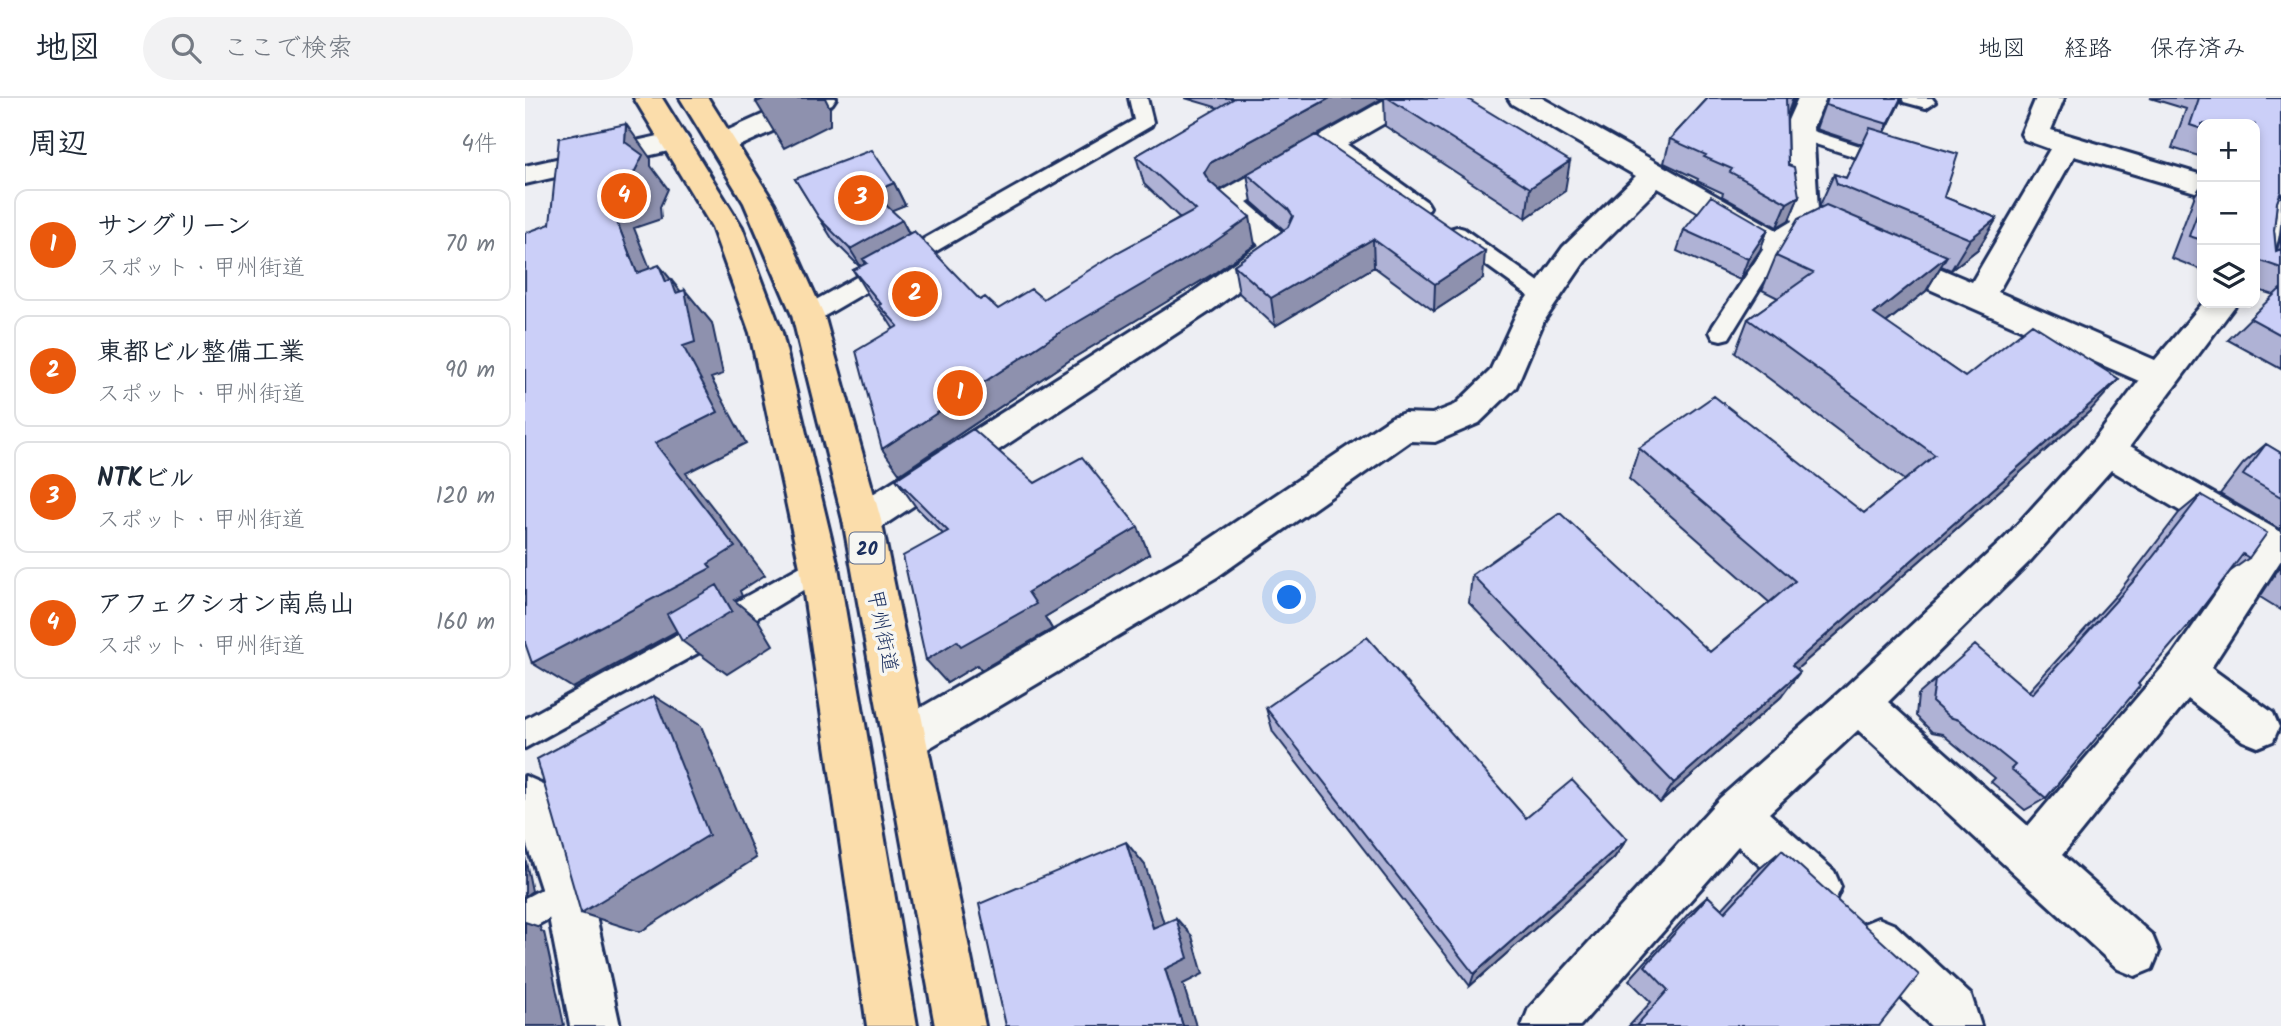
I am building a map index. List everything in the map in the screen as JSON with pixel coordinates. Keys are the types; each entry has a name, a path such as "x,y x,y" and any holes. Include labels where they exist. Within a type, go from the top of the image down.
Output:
{"highway":[{"name":"20","path":"648,98 727,227 766,333 819,567 892,1026"},
{"name":"甲州街道","path":"694,98 759,203 808,315 862,520 960,1026"}],"street":[{"path":"723,144 770,110 822,98"},
{"path":"862,520 1201,302 1279,246 1227,201 1408,98"},
{"path":"1522,98 1777,244 1809,224"},
{"path":"1812,98 1799,127 1803,210 1809,224 2161,376"},
{"path":"2050,98 2035,134 2197,184"},
{"path":"525,175 676,141"},
{"path":"1979,297 2066,145"},
{"path":"905,740 1203,565 1404,427 1435,428 1467,414 1504,378 1529,318 1574,254 1655,174"},
{"path":"2260,254 2270,241 2272,206"},
{"path":"1547,1026 1736,814 1858,703 2018,549 2107,450 2161,376 2217,308"},
{"path":"2030,858 2185,673 2239,598 2270,545 2107,450"},
{"path":"2185,673 2258,727"},
{"path":"1858,703 2136,952"},
{"path":"526,800 547,835 566,892 595,1026"},
{"path":"1736,814 1855,919 1953,1013 1956,1026"}],"lane":[{"path":"808,315 1144,122 1138,98"},
{"path":"1800,133 1906,166"},
{"path":"1331,142 1545,297"},
{"path":"1721,332 1777,244"},
{"path":"525,734 697,639 819,567"},
{"path":"525,916 566,892"}],"building":[{"path":"1235,98 1330,98 1210,163 1204,173 1209,181 1250,217 1210,245 1059,333 882,449 856,351 898,326 853,270 867,263 863,259 914,231 980,300 985,297 998,309 1031,289 1043,299 1118,252 1196,210 1136,156"},
{"path":"1388,98 1466,98 1570,161 1530,188"},
{"path":"1708,98 1786,98 1788,165 1794,167 1799,196 1787,203 1730,172 1732,169 1670,139"},
{"path":"1828,98 1901,98 1888,124 1826,105"},
{"path":"2199,98 2281,98 2281,191 2274,230 2276,251 2281,249 2281,268 2260,261 2260,119 2197,119 2197,127 2190,125"},
{"path":"626,124 625,142 643,155 634,173 635,185 606,194 637,273 659,265 666,282 671,279 676,293 685,290 695,342 683,346 718,412 655,443 735,547 708,564 711,568 532,663 525,643 525,233 550,224 559,138"},
{"path":"1870,128 1958,154 1944,197 1997,218 1970,239 1837,184 1834,174 1846,178"},
{"path":"1316,135 1485,251 1435,284 1373,239 1271,298 1234,265 1288,227 1293,216 1247,174"},
{"path":"872,150 894,183 872,192 902,220 850,249 819,218 795,179"},
{"path":"1711,196 1768,229 1748,259 1684,230"},
{"path":"1826,205 1947,256 1874,314 1965,377 2032,324 2119,379 1792,665 1800,672 1674,783 1472,575 1560,513 1710,652 1795,581 1639,448 1714,396 1864,513 1935,455 1748,319 1813,273 1776,256 1798,219"},
{"path":"2197,214 2197,238 2189,236"},
{"path":"2281,288 2281,335 2250,318"},
{"path":"973,429 1035,483 1082,457 1138,527 1028,592 1036,604 961,646 957,641 926,660 903,556 948,531 896,479"},
{"path":"2266,444 2281,453 2281,497 2243,475"},
{"path":"2201,495 2267,533 2249,558 2243,554 2193,620 2138,684 2140,686 2046,798 2011,769 2015,765 1932,702 1935,680 1975,645 2032,694 2138,576"},
{"path":"717,585 732,611 682,641 667,614"},
{"path":"1367,637 1526,818 1572,780 1627,839 1474,974 1266,708"},
{"path":"654,696 709,835 581,913 537,759"},
{"path":"1126,842 1153,928 1176,918 1188,958 1165,969 1183,1026 1006,1026 979,904"},
{"path":"1782,850 1919,975 1879,1026 1636,1026 1668,990 1645,966 1708,896 1725,912"}],"place":[{"name":"アフェクシオン南烏山","path":"624,196"},
{"name":"NTKビル","path":"861,198"},
{"name":"東都ビル整備工業","path":"915,294"},
{"name":"サングリーン","path":"960,393"}]}
